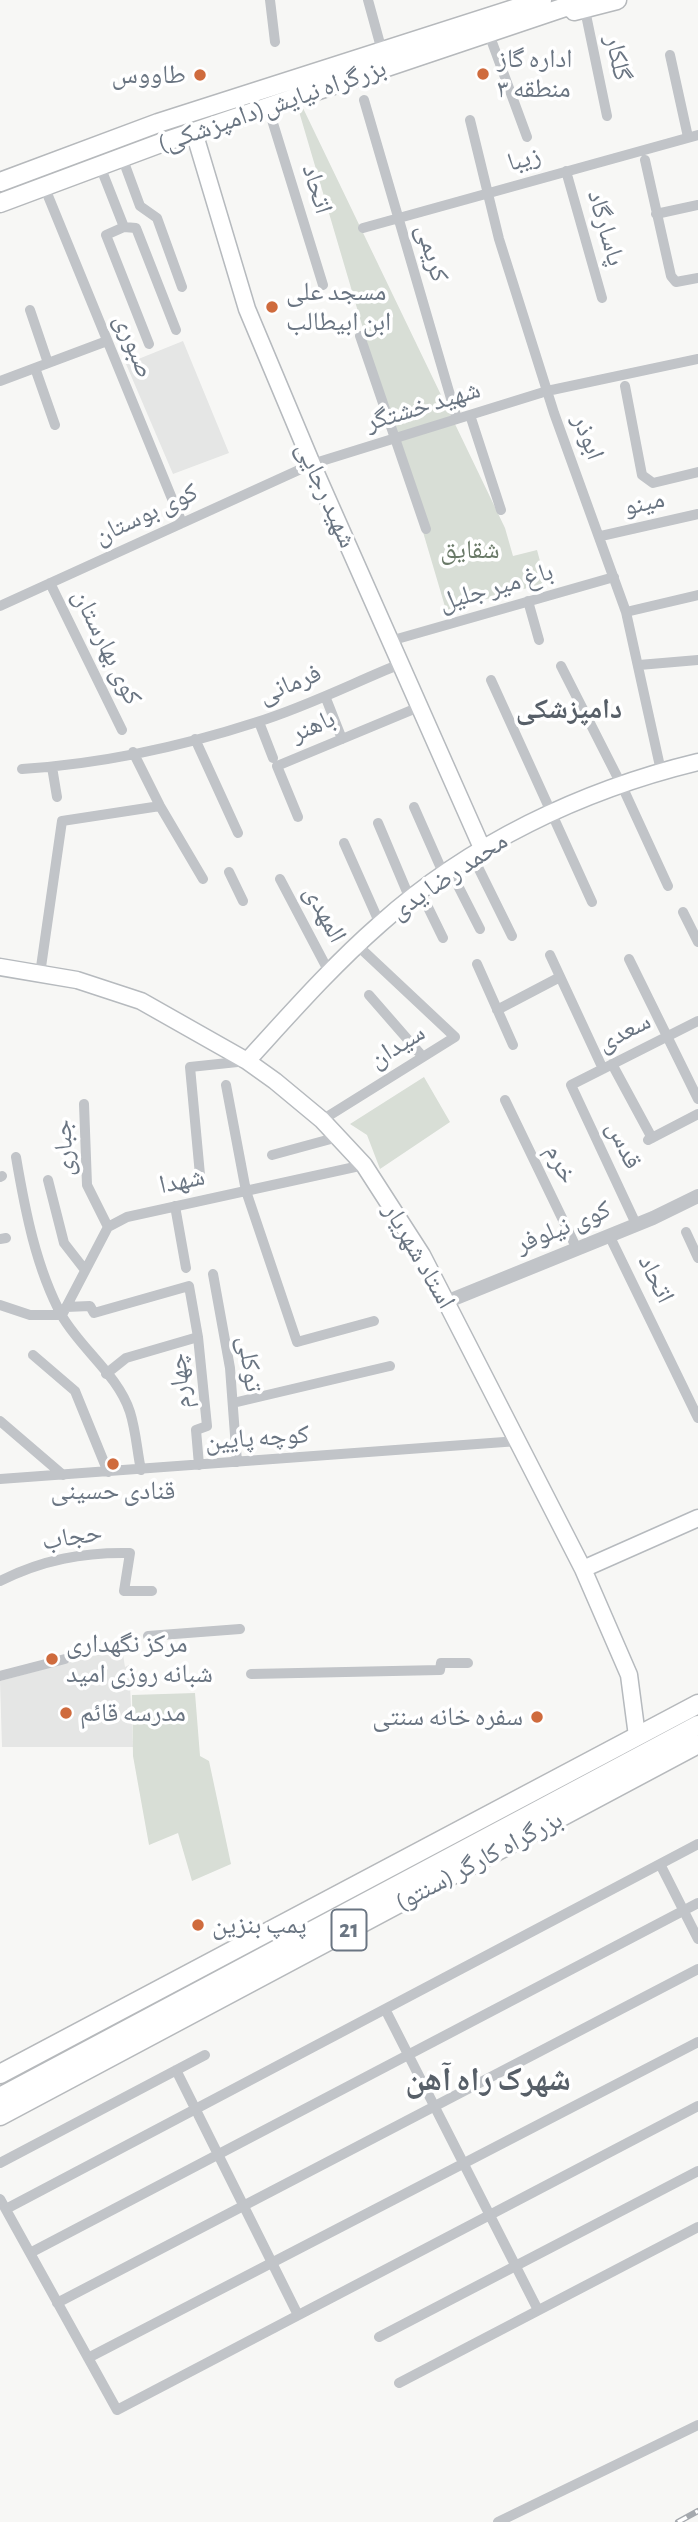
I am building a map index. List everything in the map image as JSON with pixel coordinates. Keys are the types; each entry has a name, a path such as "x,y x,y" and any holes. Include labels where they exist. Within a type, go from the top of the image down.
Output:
{"highway":[{"path":"544,8 617,0"},
{"name":"بزرگراه نیایش(دامپزشکی)","path":"0,182 158,123 382,51 520,3 544,8"},
{"name":"بزرگراه نیایش(دامپزشکی)","path":"0,202 194,132 489,34 544,8"},
{"path":"0,2074 698,1704"},
{"name":"بزرگراه کارگر (سنتو)","path":"0,2097 698,1726"},
{"name":"بزرگراه کارگر (سنتو)","path":"0,2116 698,1744"},
{"path":"218,1959 227,1976"}],"main road":[{"name":"شهید رجایی","path":"194,132 247,309 419,707 477,852"},
{"name":"محمد رضا یدی","path":"247,1061 380,923 477,852 550,813 662,771 698,762"},
{"name":"استاد شهریار","path":"0,967 77,980 141,1001 247,1061 321,1120 364,1165 422,1255 583,1569 629,1675 637,1736"},
{"path":"583,1569 698,1518"}],"street":[{"path":"270,0 275,42"},
{"path":"368,0 382,51"},
{"name":"گلکار","path":"585,5 607,116"},
{"path":"489,34 527,137"},
{"path":"670,55 693,136"},
{"name":"کریمی","path":"364,100 457,419"},
{"name":"اتحاد","path":"268,107 323,285"},
{"name":"ابوذر","path":"470,120 486,194 547,391 601,536 625,612 662,771"},
{"name":"زیبا","path":"363,228 693,136"},
{"path":"122,158 140,206 157,218 181,287"},
{"path":"645,160 671,275 676,282 698,278"},
{"name":"صبوری","path":"100,166 124,227 136,228 176,330"},
{"name":"پاسارگاد","path":"566,171 602,298"},
{"name":"صبوری","path":"44,186 182,523"},
{"path":"656,214 698,205"},
{"path":"124,227 106,235 149,344"},
{"path":"30,310 48,363"},
{"path":"360,336 426,528"},
{"path":"0,381 107,341"},
{"name":"شهید خشتگر","path":"312,464 547,391 698,359"},
{"path":"35,368 55,425"},
{"path":"625,386 642,475 653,483 698,472"},
{"path":"470,415 501,510"},
{"name":"کوی بوستان","path":"0,606 312,464"},
{"name":"مینو","path":"601,536 698,514"},
{"name":"باغ میر جلیل","path":"390,641 614,577"},
{"name":"کوی بهارستان","path":"50,583 122,730"},
{"path":"625,612 698,595"},
{"path":"528,601 539,640"},
{"path":"639,665 698,660"},
{"name":"فرمانی","path":"22,769 52,767 133,752 259,722 400,664"},
{"path":"561,666 622,786 668,886"},
{"path":"491,680 592,902"},
{"path":"327,701 342,739"},
{"name":"باهنر","path":"298,817 277,766 419,707"},
{"path":"259,722 273,758"},
{"path":"195,739 237,833"},
{"path":"133,752 160,806 203,879"},
{"path":"52,767 57,797"},
{"path":"40,974 62,821 160,806"},
{"path":"414,807 447,873 480,929"},
{"path":"378,823 415,895 443,939"},
{"path":"344,844 380,923"},
{"path":"477,852 512,936"},
{"path":"229,872 243,901"},
{"name":"المهدی","path":"280,878 330,972"},
{"path":"683,912 698,942"},
{"name":"سیدان","path":"321,1120 455,1037 357,945"},
{"path":"550,955 649,1140 698,1114"},
{"path":"629,959 698,1099"},
{"path":"477,964 513,1045"},
{"path":"497,1010 560,976"},
{"path":"369,995 424,1057"},
{"name":"سعدی","path":"571,1085 698,1021"},
{"path":"200,1175 190,1067 247,1061"},
{"path":"226,1085 246,1191 297,1342 374,1321"},
{"name":"قدس","path":"571,1085 636,1224"},
{"name":"خرم","path":"505,1100 576,1247"},
{"name":"جباری","path":"84,1104 87,1185 108,1227"},
{"path":"272,1155 338,1138"},
{"path":"16,1157 26,1217 64,1311 129,1410 141,1470"},
{"name":"شهدا","path":"108,1227 127,1217 364,1165"},
{"path":"48,1180 64,1242 85,1270"},
{"name":"کوی نیلوفر","path":"446,1302 698,1196"},
{"path":"175,1206 186,1268"},
{"path":"64,1311 108,1227"},
{"path":"686,1232 698,1258"},
{"name":"اتحاد","path":"609,1235 698,1418"},
{"name":"توکلی","path":"213,1273 230,1368 237,1462"},
{"name":"چهارم","path":"64,1311 90,1306 94,1313 188,1286 198,1337 207,1426 197,1430 199,1465"},
{"path":"0,1305 30,1315 64,1311"},
{"path":"106,1374 126,1358 198,1337"},
{"path":"33,1355 75,1391 108,1472"},
{"path":"233,1403 390,1366"},
{"path":"0,1421 62,1475"},
{"name":"کوچه پایین","path":"0,1479 518,1441"},
{"name":"حجاب","path":"0,1581 25,1569 88,1552 130,1553 124,1591 152,1591"},
{"path":"148,1636 240,1629"},
{"path":"0,1676 65,1659"},
{"path":"251,1674 440,1670 441,1663 468,1663"},
{"path":"697,1847 196,2109 3,2204 117,2410 698,2106"},
{"path":"660,1864 698,1939"},
{"path":"30,2253 698,1903"},
{"path":"57,2302 435,2108 698,1969"},
{"path":"385,2009 538,2310"},
{"path":"88,2358 698,2042"},
{"path":"0,2163 205,2055"},
{"path":"176,2070 298,2315"},
{"path":"379,2337 698,2171"},
{"path":"399,2383 698,2227"},
{"path":"498,2522 698,2425"}],"shaded area":[{"path":"183,341 229,453 173,474 126,364"},
{"name":"مدرسه قائم","path":"122,1648 125,1667 129,1665 133,1747 2,1747 0,1681"}],"green space":[{"name":"شقایق","path":"290,81 505,528 513,556 537,550 546,583 446,610"},
{"path":"424,1077 450,1122 380,1169 367,1135 350,1124"},
{"path":"195,1693 200,1756 209,1761 231,1864 192,1881 178,1833 149,1845 133,1756 132,1695"}],"railway":[{"path":"678,2522 698,2511"}],"place":[{"name":"اداره گاز منطقه ۳","path":"483,74"},
{"name":"طاووس","path":"200,75"},
{"name":"مسجد علی ابن ابیطالب","path":"272,307"},
{"name":"قنادی حسینی","path":"113,1464"},
{"name":"مرکز نگهداری شبانه روزی امید","path":"52,1659"},
{"name":"مدرسه قائم","path":"66,1713"},
{"name":"سفره خانه سنتی","path":"537,1717"},
{"name":"پمپ بنزین","path":"198,1925"}],"district":[{"name":"دامپزشکی","path":"569,710"},
{"name":"شهرک راه آهن","path":"488,2080"}]}
